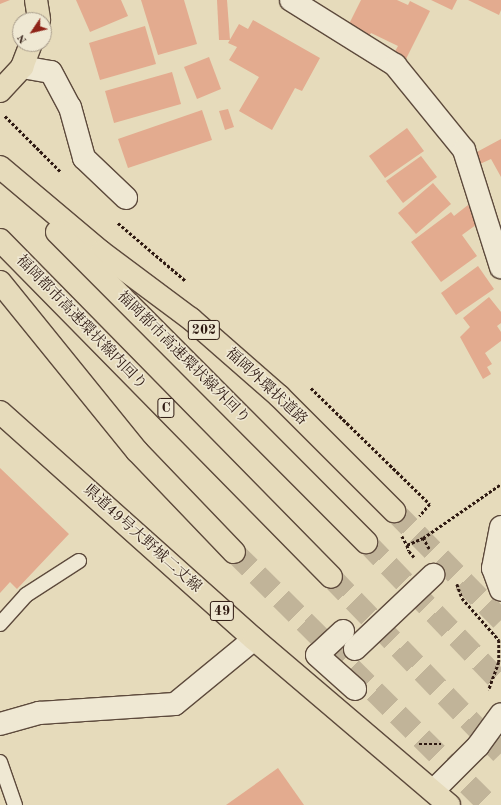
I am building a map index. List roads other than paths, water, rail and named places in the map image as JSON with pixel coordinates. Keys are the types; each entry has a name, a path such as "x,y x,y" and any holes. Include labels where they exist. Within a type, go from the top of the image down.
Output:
{"main road":[{"path":"36,0 38,12"},
{"path":"0,91 22,67 28,52"},
{"name":"福岡外環状道路","path":"0,167 102,252 191,319 214,339 279,396 394,511"},
{"name":"福岡都市高速環状線外回り","path":"0,174 366,542"},
{"name":"福岡都市高速環状線内回り","path":"0,240 331,577"},
{"path":"0,282 137,451 234,552"},
{"name":"県道49号大野城二丈線","path":"0,412 254,640 449,805"}],"street":[{"path":"291,0 315,6 395,65 464,150 501,268"},
{"path":"22,67 51,72 70,107 84,158 126,198"},
{"path":"501,527 493,568 501,590"},
{"path":"355,649 433,564"},
{"path":"342,631 317,655 354,689"},
{"path":"0,724 39,713 175,704 254,640"},
{"path":"433,791 478,746 500,719"}],"lane":[{"path":"0,624 26,595 79,561"},
{"path":"0,762 15,805"}],"tunnel":[{"path":"394,511 501,620"},
{"path":"366,542 501,683"},
{"path":"234,552 489,805"},
{"path":"331,577 501,753"}]}
